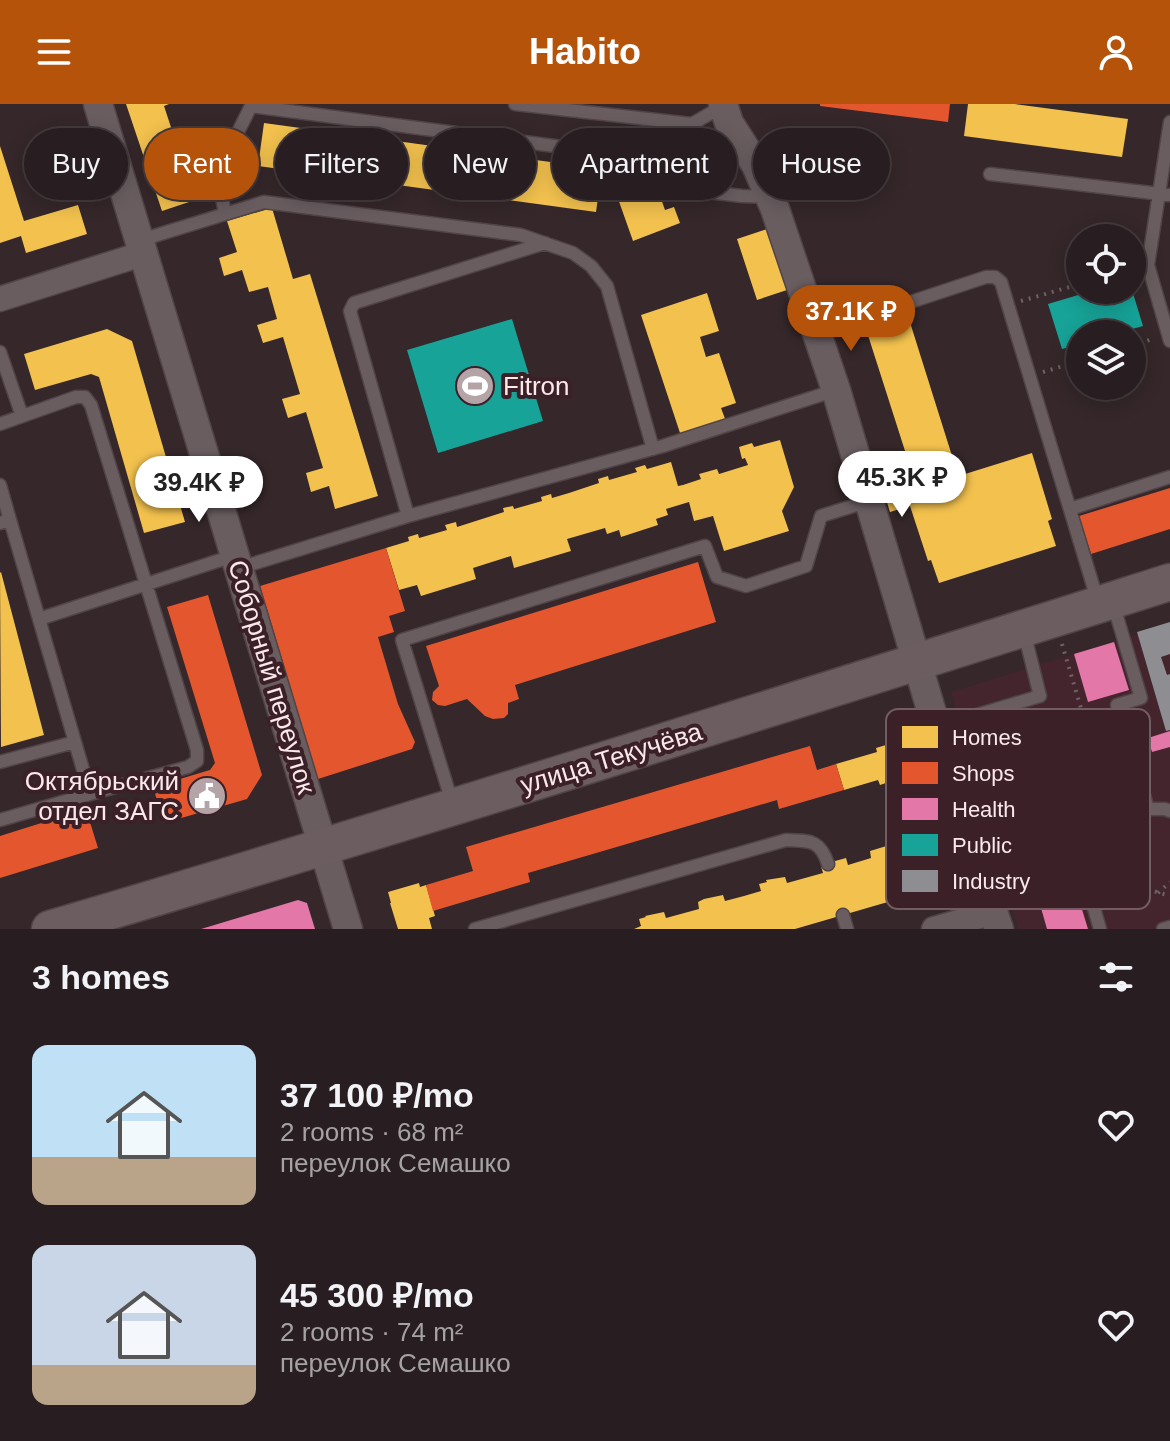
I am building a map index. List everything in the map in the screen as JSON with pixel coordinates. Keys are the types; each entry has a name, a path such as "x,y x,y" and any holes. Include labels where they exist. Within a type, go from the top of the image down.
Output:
{"main road":[{"name":"улица Текучёва","path":"50,929 324,848 1170,582"}],"street":[{"name":"Соборный переулок","path":"98,104 348,929"},
{"path":"723,105 729,123 753,160"},
{"path":"771,200 836,390 932,709"},
{"path":"0,299 143,246"},
{"path":"934,929 996,920"}],"lane":[{"path":"515,104 692,124 723,105"},
{"path":"225,213 217,174 251,106 552,146"},
{"path":"1169,338 1148,265 1164,195 1170,122"},
{"path":"990,174 1164,195"},
{"path":"143,246 225,213 264,202 521,235 573,253 591,266 607,286 653,449"},
{"path":"408,516 350,311 354,303 545,243"},
{"path":"817,333 986,277 995,277 1001,282 1070,509 1141,698 1117,705 1118,709"},
{"path":"0,352 22,416"},
{"path":"39,619 146,584 653,449 836,390"},
{"path":"0,424 76,397 85,397 91,405 197,750 197,761 188,767 0,820"},
{"path":"1070,509 1170,477"},
{"path":"0,485 5,521 39,619 90,794"},
{"path":"454,807 402,640 705,546 717,577 746,586 806,566 821,516 869,501"},
{"path":"997,709 1040,696 1039,624"},
{"path":"0,762 75,742"},
{"path":"1150,809 1170,811"},
{"path":"475,929 786,840 812,841 824,851 828,864"},
{"path":"1094,909 1100,929"},
{"path":"843,915 847,929"},
{"path":"1163,929 1170,927"}],"path":[{"path":"1008,305 1066,288"},
{"path":"1146,342 1169,338"},
{"path":"1029,376 1066,365"},
{"path":"1039,624 1080,709"},
{"path":"1103,709 1117,705"},
{"path":"1158,893 1170,882"},
{"path":"1150,890 1170,896"}],"shaded area":[{"path":"1170,624 1170,929 1018,929 1012,909 1150,909 1150,709 956,709 951,692"}],"building: Homes":[{"path":"126,104 169,104 164,106 171,128 144,128 144,158"},
{"path":"968,104 1015,104 1128,119 1122,157 964,136"},
{"path":"264,123 301,128 275,128 275,168 259,166"},
{"path":"408,143 424,145 424,189 408,186"},
{"path":"0,146 24,221 78,205 87,234 26,253 21,236 0,243"},
{"path":"536,160 552,162 552,200 598,200 596,212 508,200 536,200"},
{"path":"158,200 195,200 162,211"},
{"path":"618,200 661,200 665,210 674,207 680,223 633,241"},
{"path":"272,208 293,279 310,274 378,496 335,509 329,486 311,492 306,473 323,468 306,412 288,418 282,399 300,394 283,337 263,343 257,325 277,319 268,287 249,292 242,270 224,276 219,258 237,252 227,221"},
{"path":"773,227 793,288 757,300 737,239"},
{"path":"707,293 719,331 700,337 706,357 719,353 736,403 721,408 727,424 682,439 641,315"},
{"path":"908,316 953,459 928,467 933,484 1032,453 1052,519 1048,521 1056,546 939,583 931,560 928,561 910,506 890,512 875,463 906,454 866,329"},
{"path":"107,329 132,341 185,522 144,533 99,377 91,374 35,390 24,354"},
{"path":"780,440 794,487 782,511 789,531 724,551 713,516 694,521 689,502 666,509 668,515 656,519 658,525 621,537 619,530 607,534 605,528 567,539 571,551 514,568 511,556 473,568 476,579 421,596 417,585 399,590 386,548 409,541 408,537 418,534 419,538 447,530 445,525 456,522 457,527 504,512 503,508 513,506 514,509 542,501 541,497 551,494 552,498 569,493 599,483 598,479 608,476 609,480 637,472 635,468 645,465 647,469 671,462 678,486 683,485 701,479 699,474 717,469 719,474 748,465 745,458 742,459 739,447 752,443 754,447"},
{"path":"0,573 44,735 1,747"},
{"path":"886,745 886,783 880,785 878,780 844,790 836,764 877,752 876,748"},
{"path":"886,846 886,903 795,929 634,929 641,926 639,919 645,916 664,912 666,918 699,909 698,902 704,899 723,895 725,901 744,896 761,891 759,884 766,880 785,877 787,883 823,873 821,866 846,858 848,865 871,858 870,851"},
{"path":"419,883 420,887 426,885 435,916 429,918 432,929 398,929 388,892"}],"building: Shops":[{"path":"820,104 950,104 948,122"},
{"path":"1170,488 1170,529 1091,554 1079,516"},
{"path":"386,548 405,611 389,616 394,632 378,637 398,704 415,742 412,749 318,779 260,586"},
{"path":"698,562 716,622 515,685 519,699 508,703 508,714 504,718 485,716 467,699 445,706 432,700 433,692 439,686 426,646"},
{"path":"208,595 262,775 247,799 164,823 153,787 210,770 215,763 167,607"},
{"path":"810,746 817,770 836,764 844,790 779,809 777,800 528,873 530,882 433,911 426,885 473,871 466,847"},
{"path":"86,809 98,848 0,878 0,836"}],"building: Health":[{"path":"1114,642 1129,690 1088,702 1074,654"},
{"path":"1170,731 1170,747 1152,752 1150,737"},
{"path":"298,900 307,903 315,929 201,929"},
{"path":"1041,909 1082,909 1088,929 1047,929"}],"building: Public":[{"path":"1066,299 1066,304 1136,304 1141,320 1066,320 1066,348 1062,349 1048,304"},
{"name":"Fitron","path":"512,319 543,421 438,453 407,350"}],"building: Industry":[{"path":"1170,622 1170,654 1161,657 1167,675 1170,674 1170,730 1166,731 1137,632"}],"place":[{"name":"Fitron","path":"475,386"},
{"name":"Октябрьский отдел ЗАГС","path":"207,796"}]}
